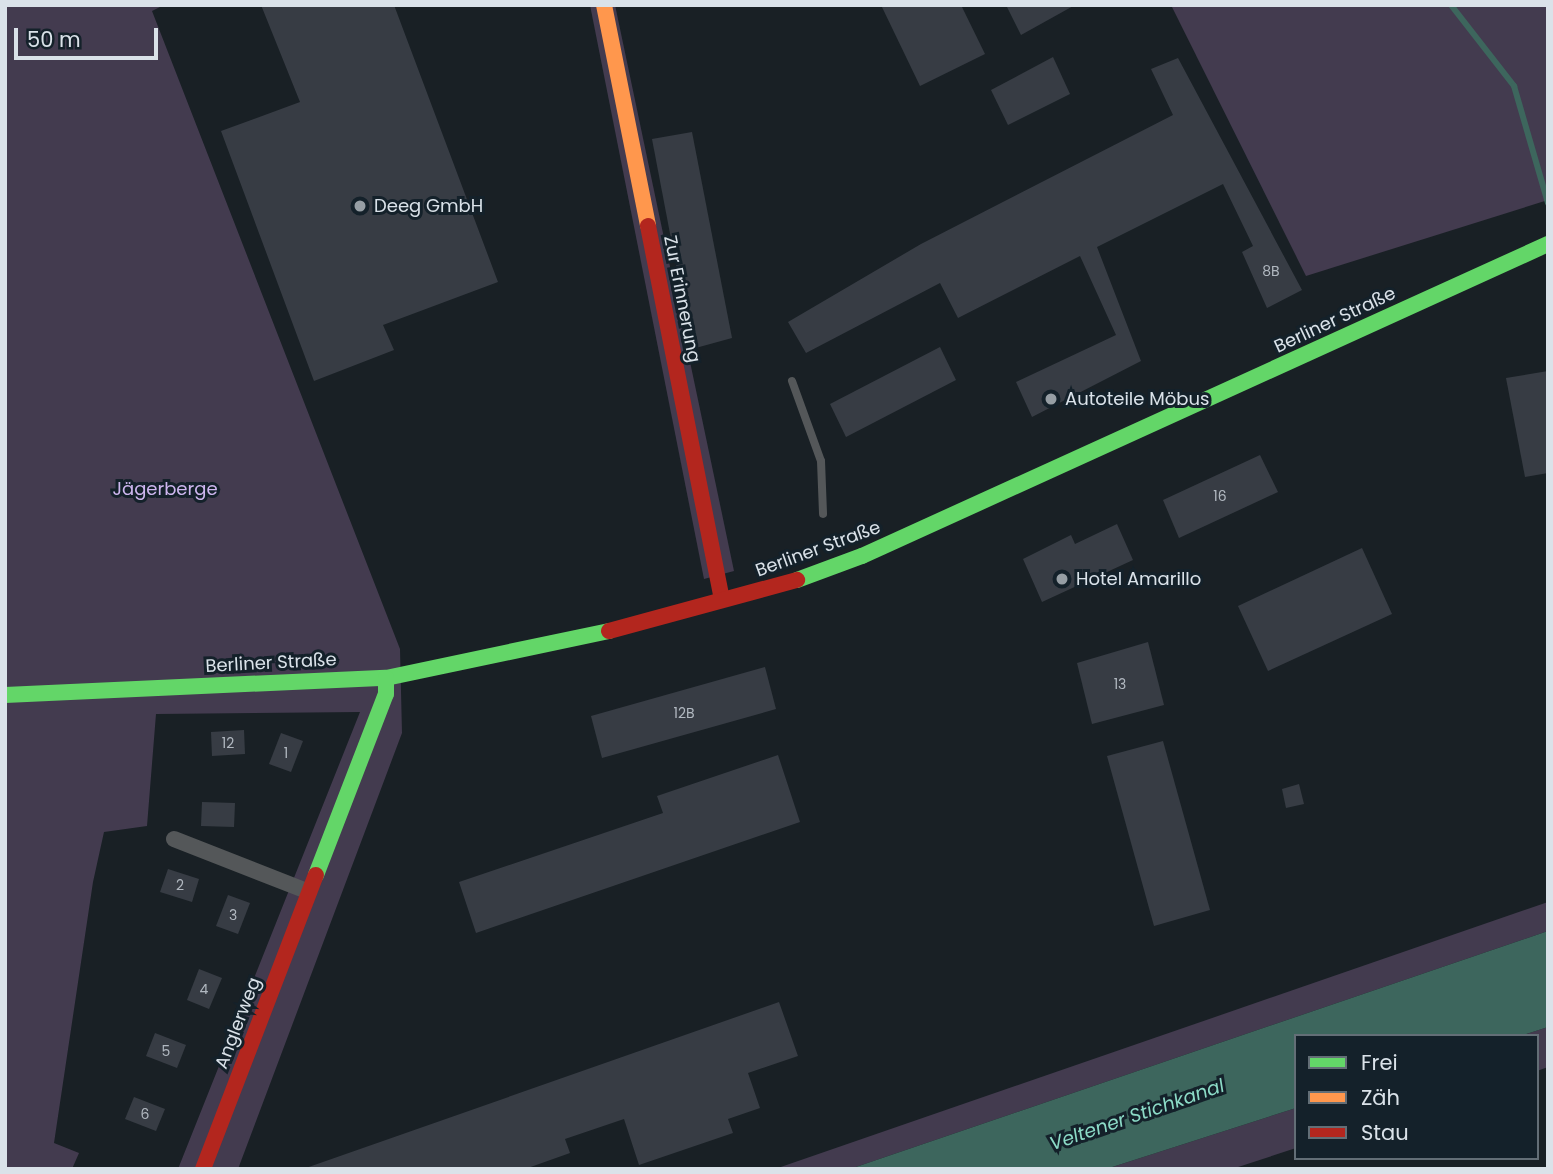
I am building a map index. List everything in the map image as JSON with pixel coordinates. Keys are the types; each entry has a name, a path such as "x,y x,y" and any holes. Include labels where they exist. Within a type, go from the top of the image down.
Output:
{"main road":[{"name":"Zur Erinnerung","path":"604,5 722,600"},
{"name":"Berliner Straße","path":"5,695 386,677 589,636 722,600 862,556 1548,244"},
{"name":"Anglerweg","path":"203,1169 386,694 386,677"}],"street":[{"path":"174,839 309,892"}],"lane":[{"path":"792,381 821,461 823,514"}],"green space":[{"name":"Jägerberge","path":"5,5 164,5 152,11 400,649 402,733 238,1169 178,1169 360,712 156,714 147,826 104,832 93,882 54,1143 79,1153 72,1169 5,1169"},
{"path":"590,5 615,5 734,571 704,579"},
{"path":"1171,5 1548,5 1548,200 1306,276"},
{"path":"1548,902 1548,931 850,1169 775,1169"},
{"path":"1548,1027 1548,1067 1539,1070 1539,1034 1526,1034"},
{"path":"1294,1109 1294,1149 1232,1169 1106,1169"}],"water":[{"name":"Veltener Stichkanal","path":"1548,931 1548,1027 1526,1034 1294,1034 1294,1109 1106,1169 850,1169"}],"building":[{"name":"Deeg GmbH","path":"261,5 394,5 498,282 383,325 394,350 314,381 221,131 300,102"},
{"path":"881,5 961,5 985,54 920,86"},
{"path":"1006,5 1075,5 1021,35"},
{"path":"1053,57 1070,94 1008,125 991,90"},
{"path":"1178,58 1302,290 1267,308 1242,252 1253,246 1223,184 1097,247 1141,361 1032,417 1016,382 1116,335 1080,256 958,318 940,283 806,353 788,322 921,244 1173,115 1151,69"},
{"path":"692,132 732,338 692,349 652,139"},
{"path":"940,347 956,380 846,437 830,404"},
{"path":"1548,371 1548,473 1525,477 1506,378"},
{"path":"1260,455 1278,492 1179,538 1163,500"},
{"name":"Hotel Amarillo","path":"1117,524 1133,560 1042,602 1023,559 1071,535 1075,544"},
{"path":"1362,548 1392,614 1268,671 1238,606"},
{"path":"1148,642 1164,705 1092,724 1077,663"},
{"path":"765,667 776,709 602,758 591,716"},
{"path":"244,730 245,754 212,756 211,732"},
{"path":"281,733 303,741 291,772 269,764"},
{"path":"1163,741 1210,910 1154,926 1107,756"},
{"path":"778,755 800,822 476,933 459,882 663,813 657,796"},
{"path":"1299,784 1304,804 1286,808 1282,789"},
{"path":"202,802 235,803 234,827 201,826"},
{"path":"168,869 199,879 192,902 160,892"},
{"path":"228,895 250,903 238,934 216,926"},
{"path":"199,969 222,978 209,1009 187,1000"},
{"path":"779,1002 798,1056 748,1073 760,1108 728,1119 733,1133 639,1165 624,1119 565,1139 570,1153 525,1169 303,1169"},
{"path":"155,1033 186,1045 177,1068 146,1056"},
{"path":"134,1097 165,1109 156,1131 125,1119"}],"waterway":[{"path":"1451,5 1514,86 1548,203"}],"traffic: fast":[{"path":"797,580 862,556 1548,244"},
{"path":"5,695 386,678 609,631"},
{"path":"316,875 386,694 386,678"}],"traffic: slow":[{"path":"604,5 648,226"}],"traffic: jam":[{"path":"648,226 722,600"},
{"path":"609,631 797,580"},
{"path":"203,1169 316,875"}],"place":[{"name":"Deeg GmbH","path":"360,206"},
{"name":"Autoteile Möbus","path":"1051,399"},
{"name":"Hotel Amarillo","path":"1062,579"}]}
